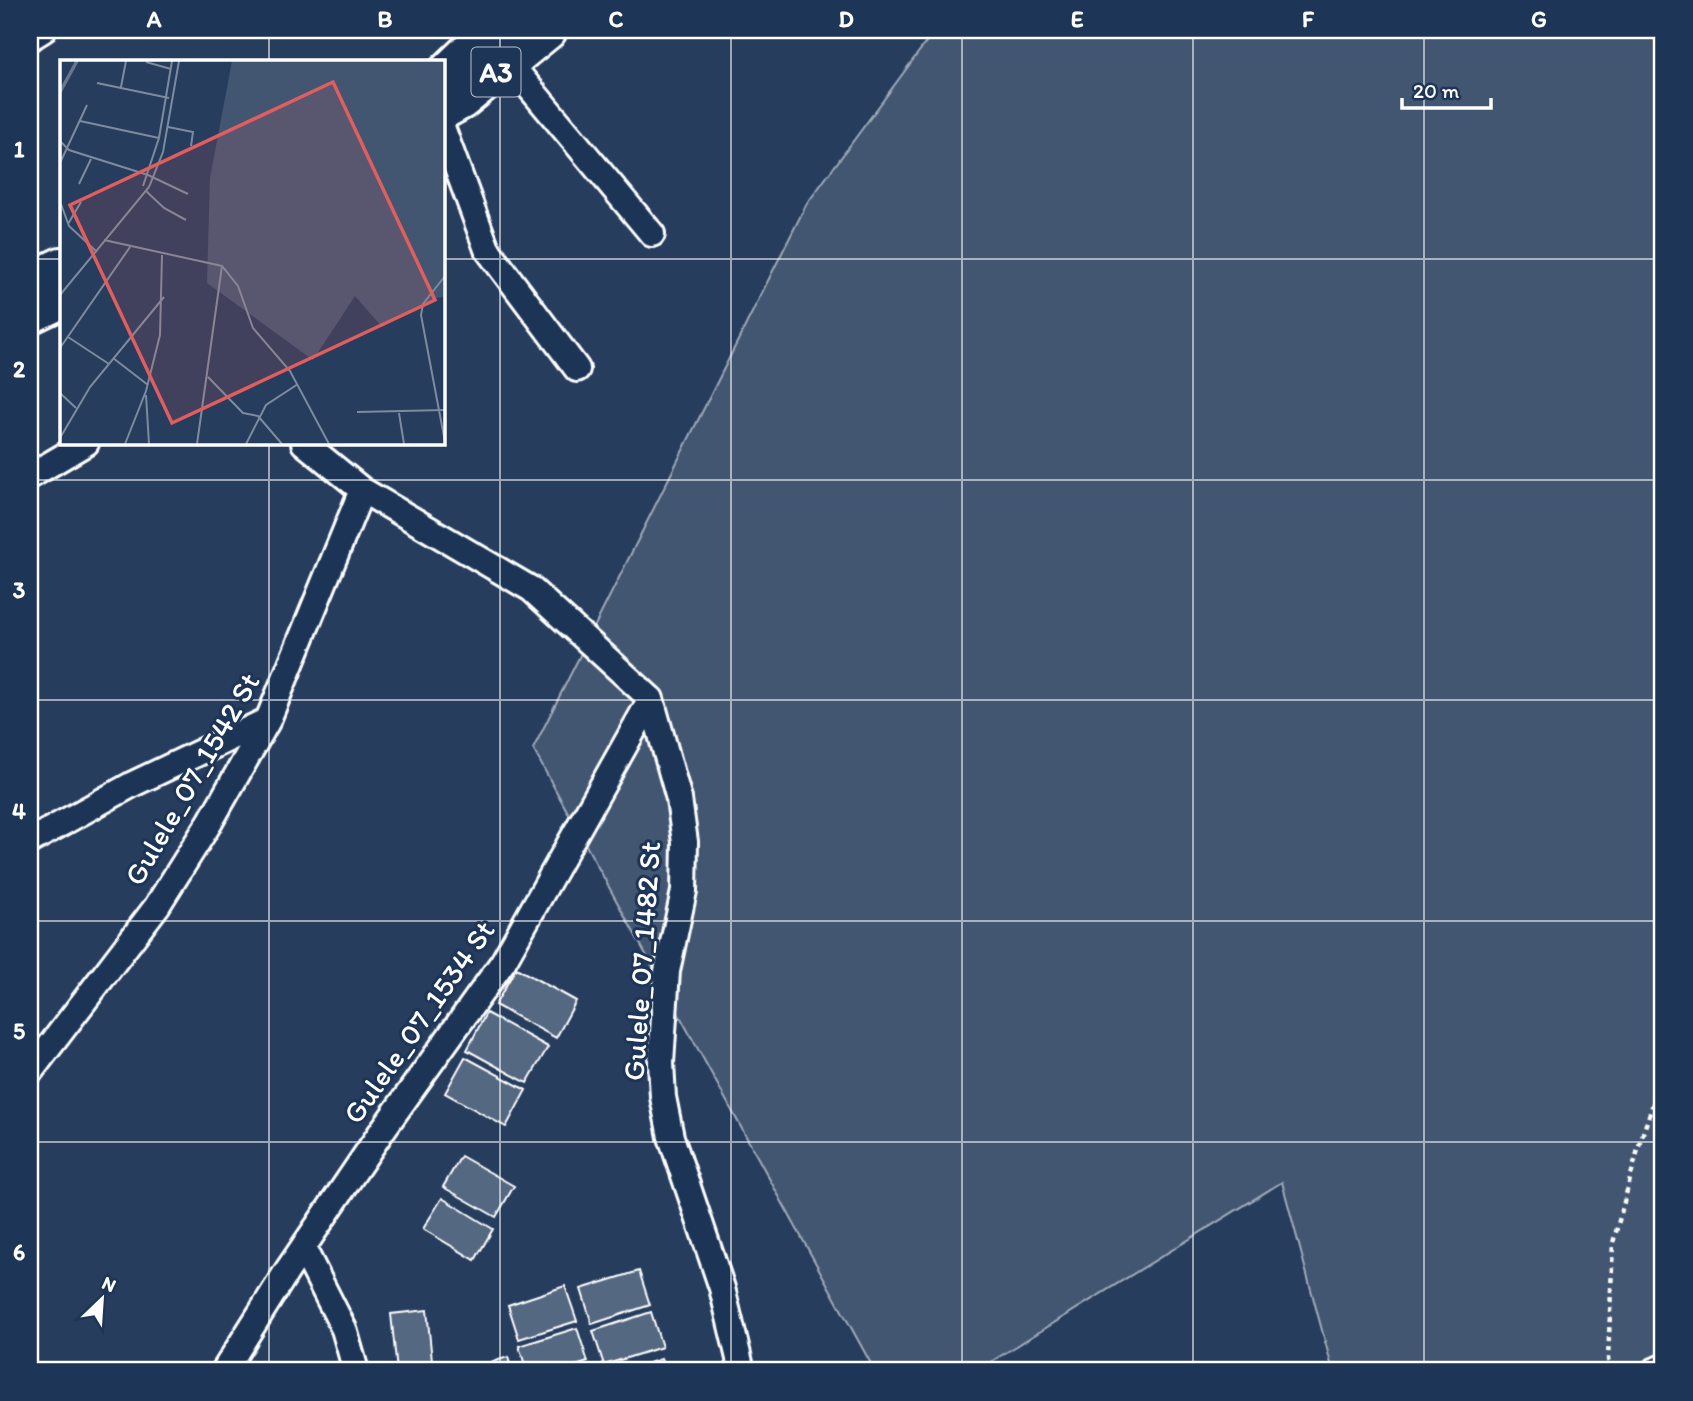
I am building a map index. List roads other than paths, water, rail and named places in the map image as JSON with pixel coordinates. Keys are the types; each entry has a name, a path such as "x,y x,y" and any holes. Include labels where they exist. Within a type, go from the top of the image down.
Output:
{"highway":[{"name":"A3","path":"444,76 493,39 547,30"},
{"name":"A3","path":"444,109 461,100 493,39"},
{"path":"30,282 60,267"},
{"path":"30,314 60,299"}],"street":[{"path":"30,38 43,30"},
{"path":"493,39 652,234"},
{"path":"444,133 487,249 577,369"},
{"path":"30,476 84,444"},
{"path":"305,444 362,490 531,589 651,699"},
{"name":"Gulele_07_1542 St","path":"30,1072 157,906 210,822 268,720 362,490"},
{"name":"Gulele_07_1534 St","path":"224,1371 384,1128 503,962 651,699"},
{"name":"Gulele_07_1482 St","path":"651,699 679,799 685,842 684,891 667,971 661,1063 663,1097 671,1137 722,1288 742,1371"},
{"path":"30,841 132,784 268,720"},
{"path":"303,1248 344,1329 356,1371"},
{"path":"1654,1371 1663,1367"}]}
